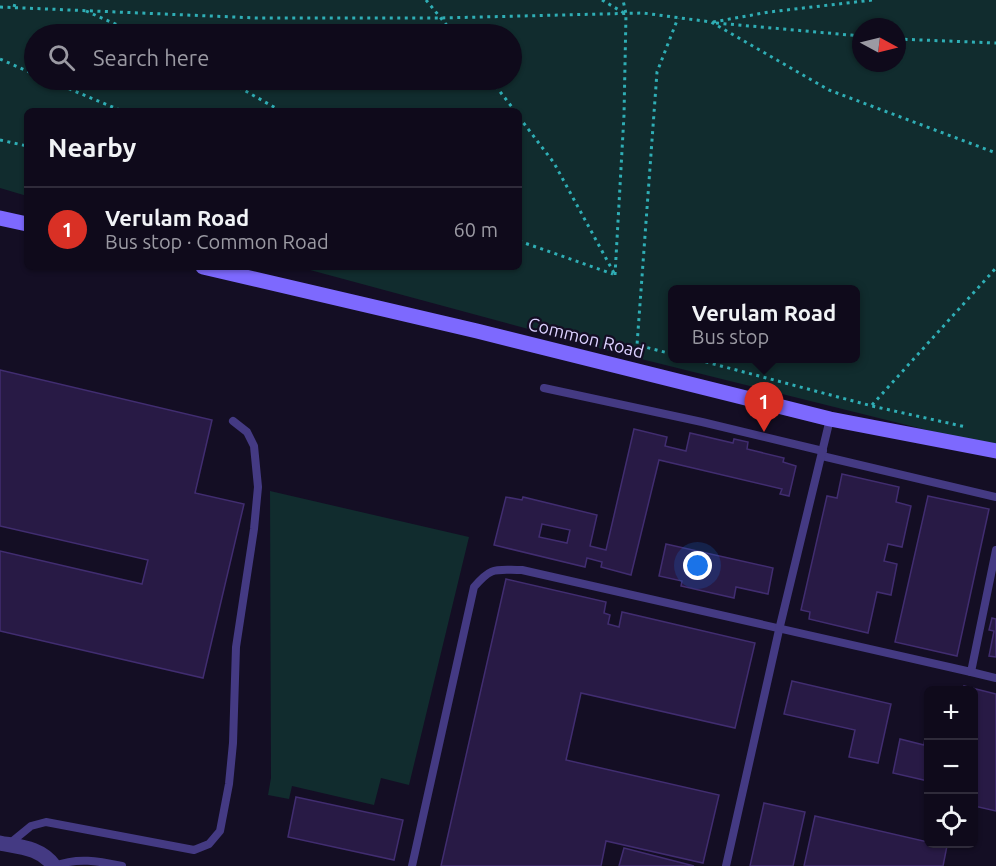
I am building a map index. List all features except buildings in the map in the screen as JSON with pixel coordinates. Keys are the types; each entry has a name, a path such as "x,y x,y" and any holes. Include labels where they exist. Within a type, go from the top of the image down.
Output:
{"street":[{"path":"0,218 24,223"},
{"name":"Common Road","path":"216,270 477,331 830,419 996,452"},
{"path":"4,843 46,855 54,866"}],"lane":[{"path":"544,388 702,422 996,497"},
{"path":"726,866 779,630 830,419"},
{"path":"4,843 31,826 46,822 194,850 209,844 220,831 234,743 236,647 258,487 254,446 247,432 233,421"},
{"path":"971,672 996,550"},
{"path":"412,866 474,587 487,573 498,570 522,570 996,678"},
{"path":"54,866 69,860 122,866"}],"path":[{"path":"14,7 16,0"},
{"path":"426,0 445,24"},
{"path":"602,0 626,14"},
{"path":"615,275 624,116 626,14 623,0"},
{"path":"711,22 769,12 873,0"},
{"path":"0,7 257,18 440,18 643,14 852,35"},
{"path":"84,10 116,24"},
{"path":"668,353 637,345 657,72 678,18"},
{"path":"711,22 829,90 996,153"},
{"path":"906,39 996,43"},
{"path":"0,59 24,70"},
{"path":"72,90 115,108"},
{"path":"244,90 276,108"},
{"path":"498,90 512,108"},
{"path":"522,121 554,163 615,275"},
{"path":"0,140 24,145"},
{"path":"522,242 615,275"},
{"path":"872,406 996,268"},
{"path":"710,363 872,406 969,427"}],"green space":[{"path":"0,0 996,0 996,444 983,444 617,353 310,270 522,270 522,108 24,108 24,195 0,188"},
{"path":"270,491 469,537 409,785 381,778 374,805 292,786 289,799 268,795 271,778"}],"place":[{"name":"Verulam Road","path":"764,432"}]}
